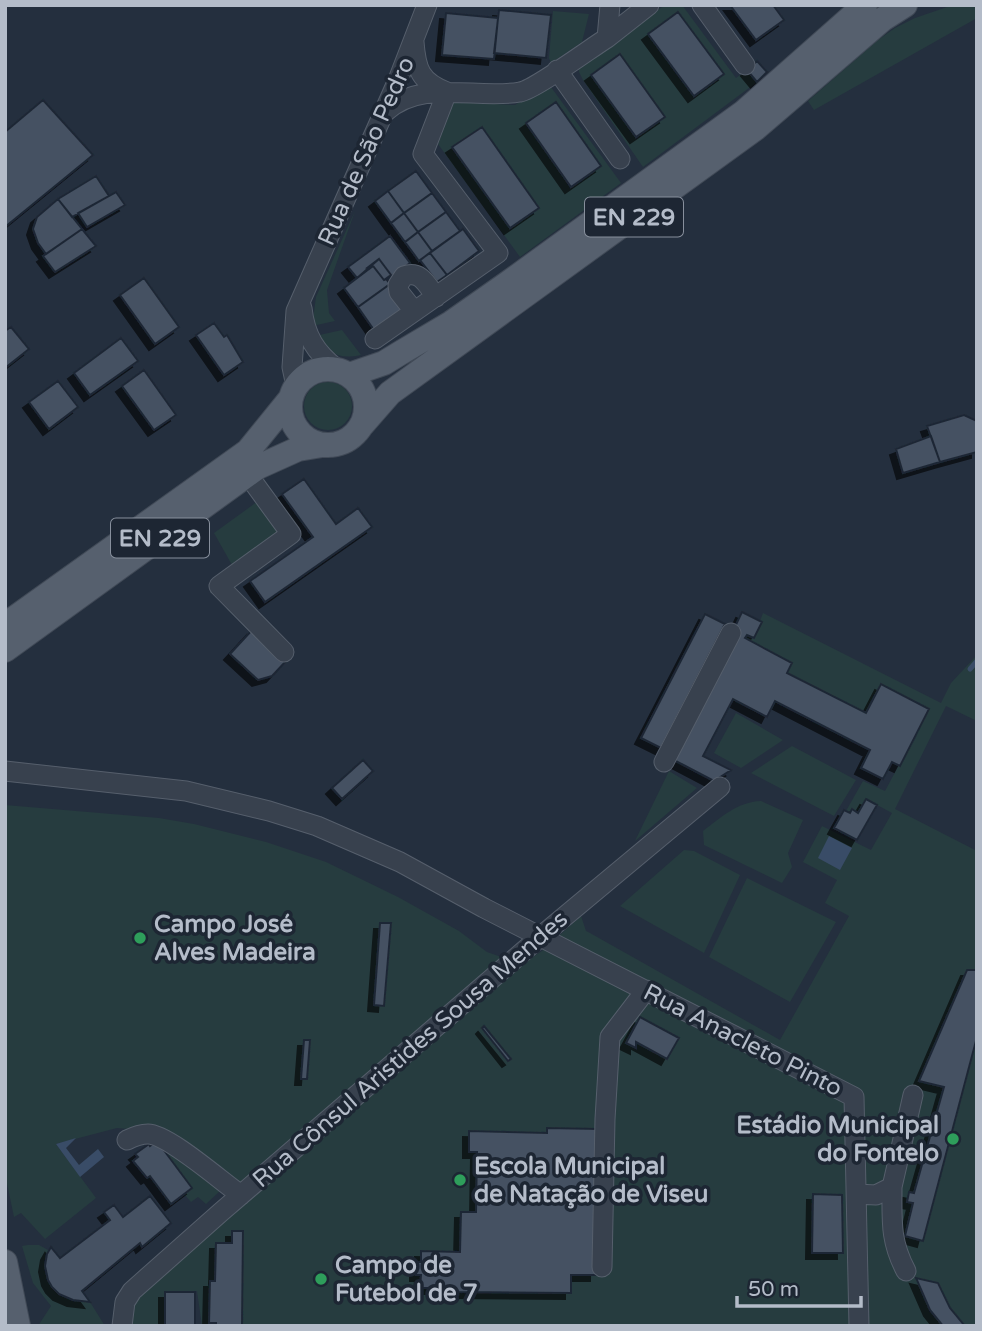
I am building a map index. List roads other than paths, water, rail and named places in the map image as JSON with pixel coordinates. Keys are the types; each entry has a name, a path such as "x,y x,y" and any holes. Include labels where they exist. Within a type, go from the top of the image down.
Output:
{"main road":[{"name":"EN 229","path":"5,625 248,451 293,392 312,372 324,369 343,372 384,363 451,323 744,112 865,5"},
{"name":"EN 229","path":"5,650 248,475 299,448 342,443 356,433 390,393 756,128 883,19 905,5"},
{"path":"343,372 360,385 366,398 362,425"},
{"path":"293,392 290,413 298,430 312,442 322,445"},
{"path":"5,1262 18,1326"}],"street":[{"name":"Rua de São Pedro","path":"293,392 296,311 427,5"},
{"path":"607,38 610,5"},
{"path":"382,115 394,104 411,96 447,92 522,92 607,38 649,5"},
{"path":"702,5 745,65"},
{"path":"414,40 417,65 423,76 431,86 447,92"},
{"path":"557,70 620,159"},
{"path":"375,339 498,253 423,154 447,92"},
{"path":"414,312 399,292 398,285 404,276 414,273 419,275 436,297"},
{"path":"302,296 303,312 314,348 343,372"},
{"path":"248,475 291,534 219,586 284,652"},
{"path":"664,762 731,633"},
{"name":"Rua Anacleto Pinto","path":"5,771 186,791 269,811 360,843 853,1097 859,1326"},
{"name":"Rua Cônsul Aristides Sousa Mendes","path":"122,1326 125,1302 132,1291 540,937 720,787"},
{"path":"602,1267 605,1119 610,1037 646,990"},
{"path":"906,1271 896,1251 891,1230 892,1187 913,1095"},
{"path":"127,1140 147,1134 165,1139 241,1195"},
{"path":"857,1194 876,1195 892,1187"}],"water":[{"path":"829,836 852,848 840,870 818,858"},
{"path":"76,1138 66,1148 79,1165 98,1149 104,1157 80,1177 56,1144"}],"waterway":[{"path":"970,669 977,661"}],"place":[{"name":"Campo José Alves Madeira","path":"140,938"},
{"name":"Estádio Municipal do Fontelo","path":"953,1139"},
{"name":"Escola Municipal de Natação de Viseu","path":"460,1180"},
{"name":"Campo de Futebol de 7","path":"321,1279"}]}
